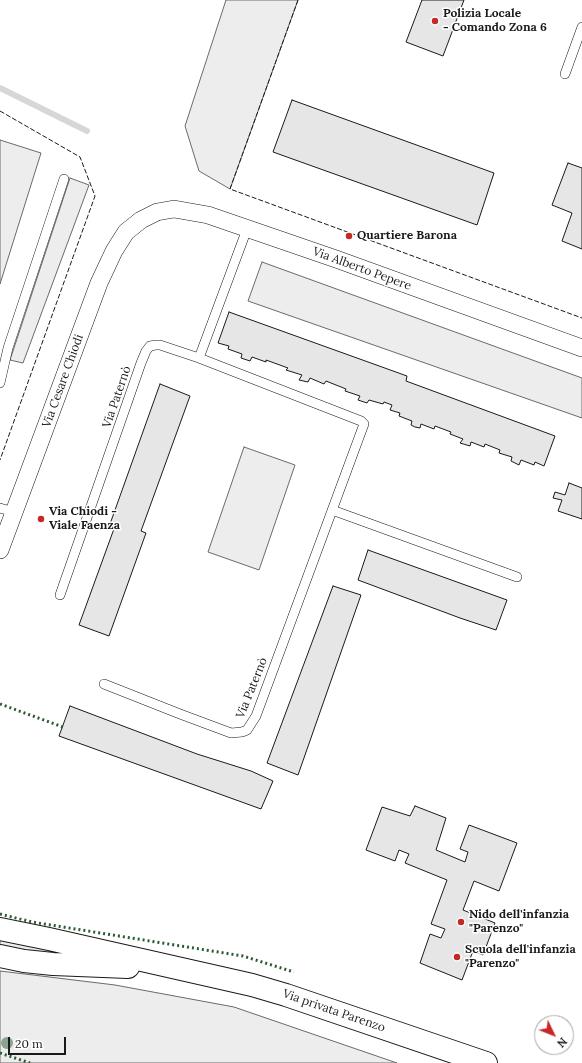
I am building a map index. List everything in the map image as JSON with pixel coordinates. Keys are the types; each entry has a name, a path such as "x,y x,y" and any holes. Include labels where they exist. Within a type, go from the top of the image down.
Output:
{"street":[{"name":"Via Alberto Pepere","path":"141,220 157,212 174,209 208,214 582,348"},
{"name":"Via Cesare Chiodi","path":"0,550 7,510 99,283 114,251 126,232 141,220"},
{"name":"Via privata Parenzo","path":"0,929 49,938 252,985 286,995 486,1063"},
{"name":"Via privata Parenzo","path":"0,956 24,961 54,964 179,969"}],"lane":[{"path":"565,74 582,27"},
{"path":"0,382 8,348 64,179"},
{"path":"200,358 247,229"},
{"name":"Via Paternò","path":"60,596 147,349 160,345 200,358 364,424 256,716 247,730 231,733 104,684"},
{"path":"332,510 517,577"}],"shaded area":[{"path":"226,0 298,0 230,189 199,171 185,126"},
{"path":"0,140 41,153 0,284"},
{"path":"70,178 89,185 23,363 10,360"},
{"path":"262,262 582,378 582,418 248,301"},
{"path":"244,447 295,465 259,570 208,552"},
{"path":"0,937 69,953 69,957 0,947"},
{"path":"0,971 115,985 234,1007 397,1063 0,1063"}],"building":[{"name":"Polizia Locale - Comando Zona 6","path":"422,0 464,0 443,56 406,42"},
{"path":"292,100 494,173 477,225 273,152"},
{"path":"568,163 582,168 582,249 562,241 572,213 552,205"},
{"path":"229,312 407,376 406,381 555,436 544,466 535,462 534,465 521,460 519,465 511,461 512,457 499,453 500,450 485,444 484,447 471,442 470,446 460,443 463,439 450,434 451,432 435,426 434,429 421,424 420,428 415,427 411,425 412,421 399,416 400,413 390,410 392,405 384,402 383,404 369,400 367,403 358,400 360,396 345,391 346,389 326,381 324,384 310,378 308,382 299,380 302,375 286,370 288,368 266,360 266,362 252,357 250,361 241,358 242,354 228,349 229,346 218,343"},
{"path":"160,384 190,396 141,531 146,533 109,636 79,625 115,526 110,524"},
{"path":"569,483 582,488 582,519 558,511 562,500 553,498 555,492 565,495"},
{"path":"368,550 507,600 496,630 358,580"},
{"path":"333,586 361,595 298,775 267,763"},
{"path":"70,706 197,754 251,771 273,781 261,809 59,736"},
{"path":"415,806 446,818 436,850 465,862 468,852 460,849 469,825 517,843 499,891 474,881 463,910 495,923 483,955 473,951 462,980 420,963 430,934 441,938 445,929 431,924 447,880 405,863 409,854 399,850 395,861 366,850 382,807 410,816"}],"waterway":[{"path":"0,88 87,131"}],"hedge":[{"path":"0,704 63,727"},
{"path":"0,914 32,922 243,956 294,972"},
{"path":"0,1053 30,1063"}],"fence":[{"path":"298,0 230,189 582,318"},
{"path":"0,111 80,157 95,196 0,460"}],"place":[{"name":"Polizia Locale - Comando Zona 6","path":"435,21"},
{"name":"Quartiere Barona","path":"349,236"},
{"name":"Via Chiodi - Viale Faenza","path":"41,519"},
{"name":"Nido dell'infanzia \"Parenzo\"","path":"461,922"},
{"name":"Scuola dell'infanzia \"Parenzo\"","path":"457,957"}]}
